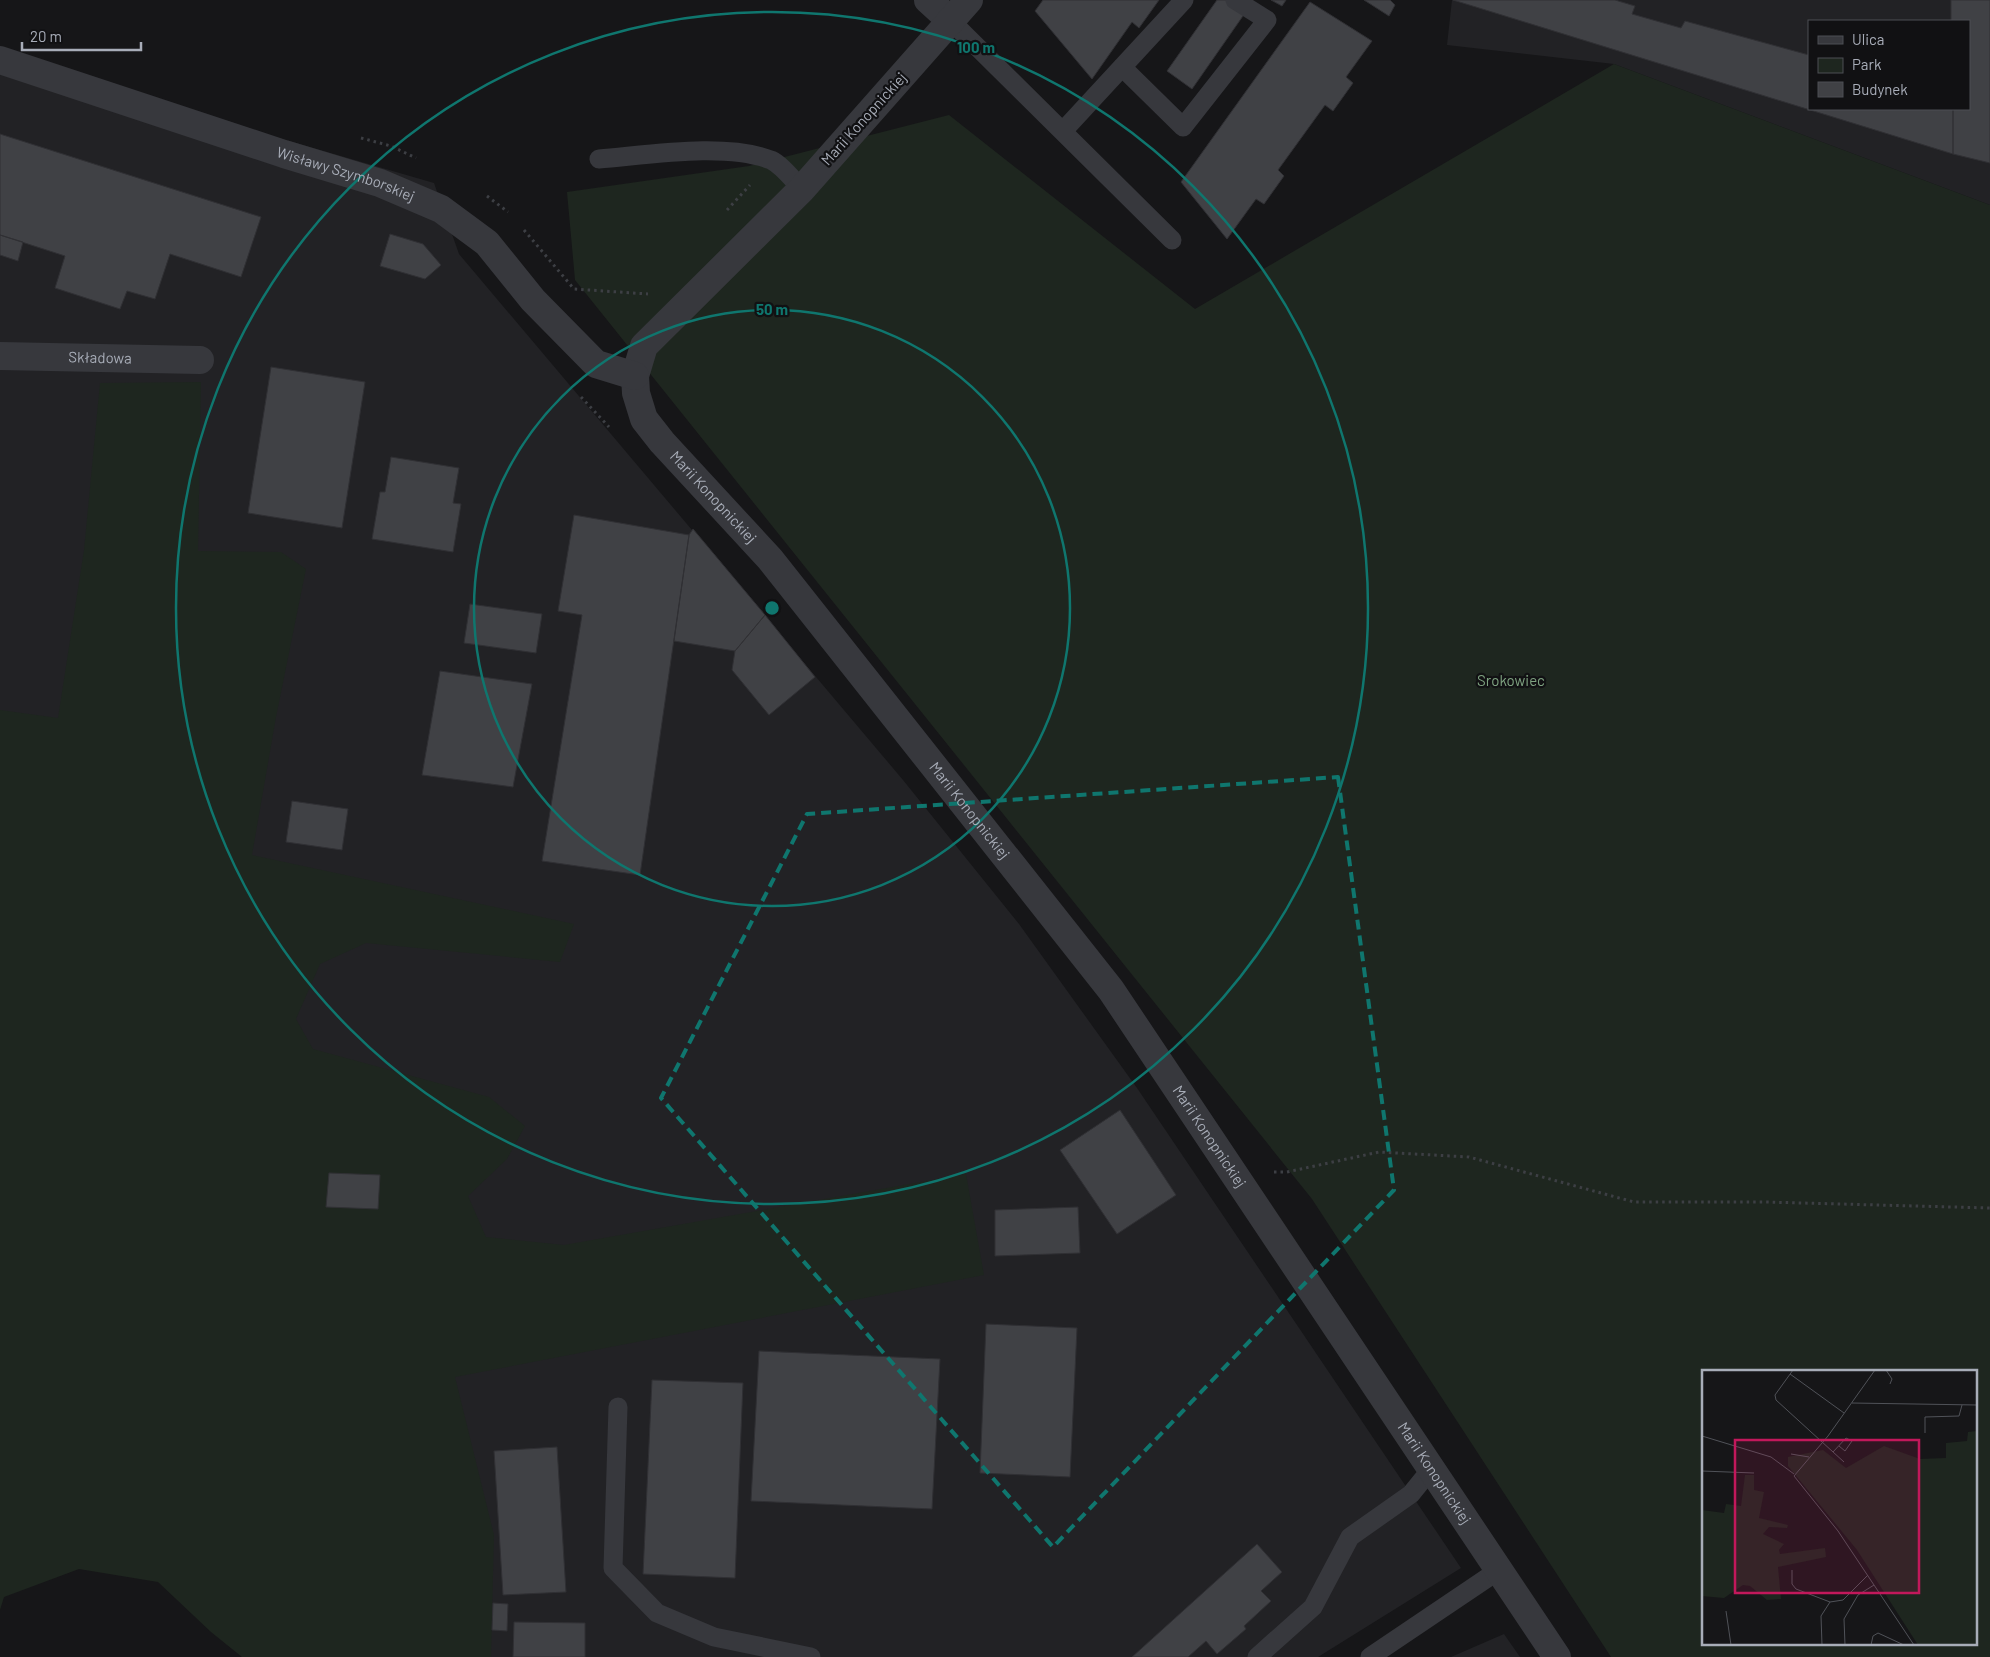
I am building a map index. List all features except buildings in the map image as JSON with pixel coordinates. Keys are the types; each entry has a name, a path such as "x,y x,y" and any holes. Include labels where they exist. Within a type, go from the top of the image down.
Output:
{"street":[{"path":"928,0 951,21"},
{"name":"Marii Konopnickiej","path":"969,0 802,189 644,346 635,376 636,394 644,419 662,442 770,559 1111,990 1557,1657"},
{"name":"Wisławy Szymborskiej","path":"0,60 380,183 441,209 487,243 533,300 596,364 635,376"},
{"name":"Składowa","path":"0,356 200,360"}],"lane":[{"path":"1062,131 1184,0"},
{"path":"1122,67 1183,127 1267,20 1235,0"},
{"path":"951,21 1172,240"},
{"path":"598,159 715,151 745,154 773,161 802,189"},
{"path":"618,1407 613,1568 657,1613 714,1637 811,1657"},
{"path":"1257,1657 1313,1607 1350,1536 1411,1494 1432,1468"},
{"path":"1370,1657 1499,1570"}],"path":[{"path":"578,394 611,430"},
{"path":"1234,1172 1287,1172 1379,1152 1469,1157 1634,1202 1765,1202 1990,1208"}],"highlighted area":[{"path":"1338,777 1394,1190 1053,1547 661,1098 807,814"}],"shaded area":[{"path":"1452,0 1990,0 1990,205 1614,64 1447,45"},
{"path":"0,57 434,183 459,254 903,780 1019,924 1137,1088 1461,1568 1318,1657 457,1657 0,859"},
{"path":"1504,1634 1520,1657 1451,1657"}],"green space":[{"name":"Srokowiec","path":"1614,64 1990,205 1990,1657 1611,1657 1312,1199 575,280 567,192 749,166 949,115 1195,309"},
{"path":"201,382 198,551 281,552 306,569 276,717 252,855 574,924 560,962 366,943 320,964 296,1019 313,1049 489,1097 525,1126 507,1159 468,1196 486,1237 564,1245 966,1174 984,1275 455,1377 494,1535 491,1657 242,1657 211,1632 158,1582 79,1569 4,1597 0,1610 0,710 58,718 84,550 100,383"}]}
